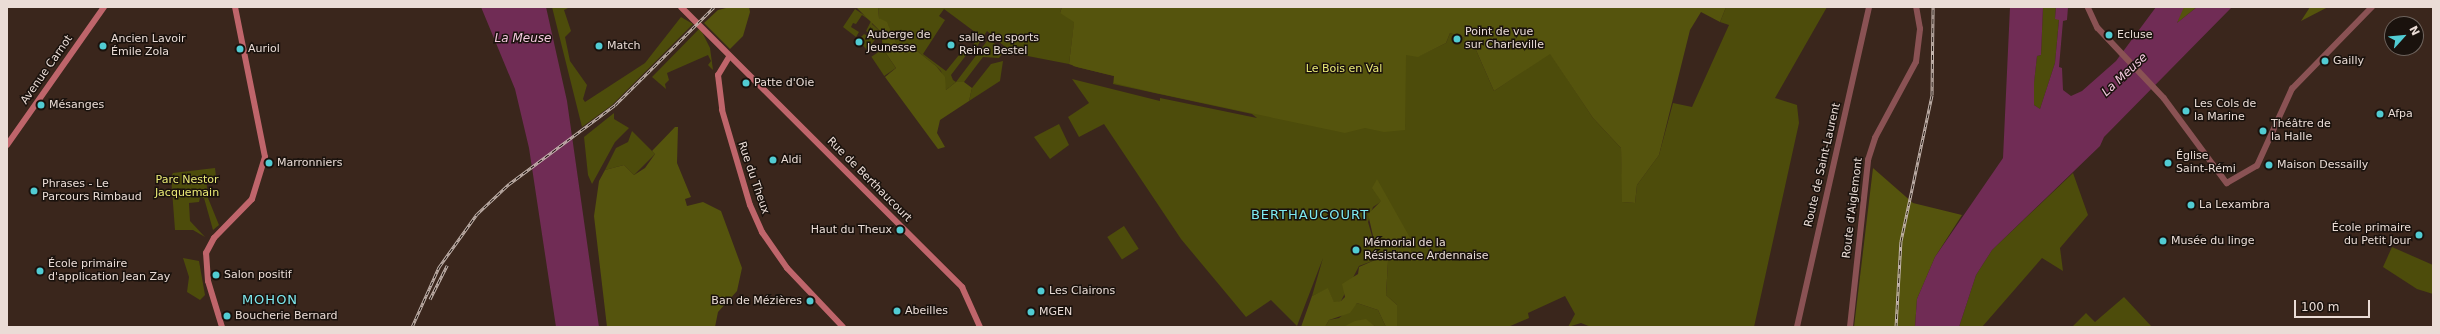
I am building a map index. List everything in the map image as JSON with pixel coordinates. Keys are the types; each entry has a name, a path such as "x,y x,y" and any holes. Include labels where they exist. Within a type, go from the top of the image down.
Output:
{"main road":[{"name":"Avenue Carnot","path":"7,145 104,7"},
{"path":"222,327 208,281 206,253 214,238 252,199 265,157 235,7"},
{"name":"Rue de Berthaucourt","path":"681,7 729,57 962,287 980,327"},
{"name":"Rue du Theux","path":"729,57 718,75 721,104 750,204 762,232 787,268 843,327"}],"street":[{"name":"Route de Saint-Laurent","path":"1797,327 1869,7"},
{"name":"Route d'Aiglemont","path":"1850,327 1868,160 1875,138 1916,62 1920,29 1916,7"},
{"path":"2088,7 2108,39 2162,95 2224,180 2235,181 2257,166 2292,89 2372,7"}],"green space":[{"path":"552,7 570,7 564,10 571,31 565,37 570,61 587,85 583,99 585,102 645,63 681,17 693,24 612,105 582,127"},
{"path":"730,7 749,7 750,12 743,36 730,49 704,23 718,10"},
{"path":"856,7 878,7 879,18 887,22 899,49 912,47 936,66 945,77 946,90 956,82 964,82 972,88 969,101 940,120 937,133 945,147 938,149 885,77 896,68 883,49 882,40 877,39 881,32"},
{"path":"878,7 1062,7 1060,13 1418,20 1419,56 1446,43 1450,33 1465,38 1476,50 1494,91 1550,53 1593,118 1621,148 1623,202 1635,203 1637,185 1659,155 1673,103 1692,107 1729,25 1720,22 1726,7 1827,7 1775,98 1797,105 1799,123 1754,327 1591,327 1581,323 1568,327 1575,314 1565,296 1528,313 1529,318 1508,327 1397,327 1397,305 1386,295 1388,261 1409,256 1412,248 1396,244 1402,237 1413,242 1382,201 1373,207 1368,222 1377,253 1375,260 1359,266 1341,301 1334,303 1328,289 1312,296 1323,258 1297,326 1271,300 1246,317 1181,239 1104,124 1079,137 1068,117 1089,103 1072,79 1160,101 1160,98 1257,118 1252,114 1113,84 1114,76 1073,66 1074,24 1069,64 1012,53 987,31 976,48 973,46 969,52 979,35 944,9 939,16 945,20 923,54 946,71 963,50 967,54 951,75 953,80 956,82 946,90 941,71 936,66 912,47 899,49 888,25 879,18"},
{"name":"Le Bois en Val","path":"1062,7 1726,7 1720,22 1701,12 1690,30 1659,155 1637,185 1635,203 1622,202 1621,148 1593,118 1550,54 1494,91 1476,50 1463,47 1465,38 1450,33 1446,43 1418,57 1406,55 1405,130 1384,132 1365,128 1345,133 1114,83 1114,76 1069,64 1074,22 1060,13"},
{"path":"2043,7 2056,7 2055,19 2059,19 2055,63 2040,109 2034,105 2034,82 2037,56 2041,55"},
{"path":"2184,7 2197,7 2177,23 2182,9"},
{"path":"2310,7 2328,7 2301,21"},
{"path":"855,9 873,21 872,24 881,32 867,50 858,40 864,34 872,38 873,36 866,31 871,21 862,15 856,24 853,23 851,27 859,32 856,37 843,27"},
{"path":"700,28 710,48 713,70 708,65 711,61 708,55 667,73 669,80 665,84 666,89 652,77"},
{"path":"987,41 994,43 1002,54 999,58 983,57 964,82 956,82"},
{"path":"883,49 896,68 884,76 871,57"},
{"path":"1003,61 1000,81 969,101 972,88 991,64"},
{"path":"614,113 614,119 629,128 615,142 592,184 588,175 584,137"},
{"path":"1059,124 1069,145 1050,159 1034,137"},
{"path":"675,127 678,127 677,163 691,197 685,199 687,206 703,202 721,211 742,268 737,291 718,312 715,327 607,327 594,216 599,181 605,170 624,165 634,175 645,168 655,154 652,151"},
{"path":"632,131 655,154 634,175 624,165 605,170 616,148 628,142"},
{"name":"Parc Nestor Jacquemain","path":"215,168 216,177 206,178 208,198 219,225 213,230 204,198 200,198 199,202 189,203 190,221 205,237 193,230 175,230 171,177 173,173"},
{"path":"1873,168 1913,203 1962,215 1935,257 1917,299 1915,327 1854,327"},
{"path":"2073,173 2088,215 2060,248 2063,271 2042,258 1982,327 1959,327 1976,275 1992,250"},
{"path":"1377,179 1413,243 1402,238 1397,244 1412,248 1409,257 1388,261 1386,295 1397,305 1397,327 1386,327 1378,310 1357,303 1350,313 1329,320 1325,327 1301,327 1312,296 1328,288 1334,302 1341,301 1345,297 1342,284 1358,274 1359,267 1375,260 1377,253 1368,214 1381,201 1372,188"},
{"path":"1124,226 1139,249 1122,260 1107,237"},
{"path":"2392,247 2433,265 2433,294 2417,289 2383,267"},
{"path":"183,258 199,261 205,295 200,300 187,292 189,277"},
{"path":"2124,297 2152,327 2072,327 2086,313 2095,322"},
{"path":"1357,303 1378,310 1386,327 1376,327 1366,320 1343,327 1325,327 1329,320 1339,318"},
{"path":"1366,319 1376,327 1343,327 1355,321"}],"water":[{"name":"La Meuse","path":"481,7 546,7 567,101 599,327 556,327 529,148 515,89"},
{"path":"2010,7 2043,7 2041,55 2037,56 2034,83 2034,105 2040,109 2055,63 2059,20 2055,19 2056,7 2068,7 2067,20 2063,21 2059,67 2062,68 2063,90 2071,96 2082,91 2116,61 2156,7 2184,7 2177,23 2197,7 2232,7 2104,137 2100,146 1992,250 1976,275 1959,327 1915,327 1917,299 1935,257 2003,158"}],"railway":[{"path":"412,327 439,267 477,214 509,184 615,105 714,7"},
{"path":"1896,327 1901,241 1932,95 1933,7"},
{"path":"430,299 447,265"}],"place":[{"name":"Ecluse","path":"2109,35"},
{"name":"Point de vue sur Charleville","path":"1457,39"},
{"name":"Auberge de Jeunesse","path":"859,42"},
{"name":"salle de sports Reine Bestel","path":"951,45"},
{"name":"Ancien Lavoir Émile Zola","path":"103,46"},
{"name":"Match","path":"599,46"},
{"name":"Auriol","path":"240,49"},
{"name":"Gailly","path":"2325,61"},
{"name":"Patte d'Oie","path":"746,83"},
{"name":"Mésanges","path":"41,105"},
{"name":"Les Cols de la Marine","path":"2186,111"},
{"name":"Afpa","path":"2380,114"},
{"name":"Théâtre de la Halle","path":"2263,131"},
{"name":"Aldi","path":"773,160"},
{"name":"Marronniers","path":"269,163"},
{"name":"Église Saint-Rémi","path":"2168,163"},
{"name":"Maison Dessailly","path":"2269,165"},
{"name":"Phrases - Le Parcours Rimbaud","path":"34,191"},
{"name":"La Lexambra","path":"2191,205"},
{"name":"Haut du Theux","path":"900,230"},
{"name":"École primaire du Petit Jour","path":"2419,235"},
{"name":"Musée du linge","path":"2163,241"},
{"name":"Mémorial de la Résistance Ardennaise","path":"1356,250"},
{"name":"École primaire d'application Jean Zay","path":"40,271"},
{"name":"Salon positif","path":"216,275"},
{"name":"Les Clairons","path":"1041,291"},
{"name":"Ban de Mézières","path":"810,301"},
{"name":"Abeilles","path":"897,311"},
{"name":"MGEN","path":"1031,312"},
{"name":"Boucherie Bernard","path":"227,316"}],"district":[{"name":"BERTHAUCOURT","path":"1310,215"},
{"name":"MOHON","path":"270,300"}]}
